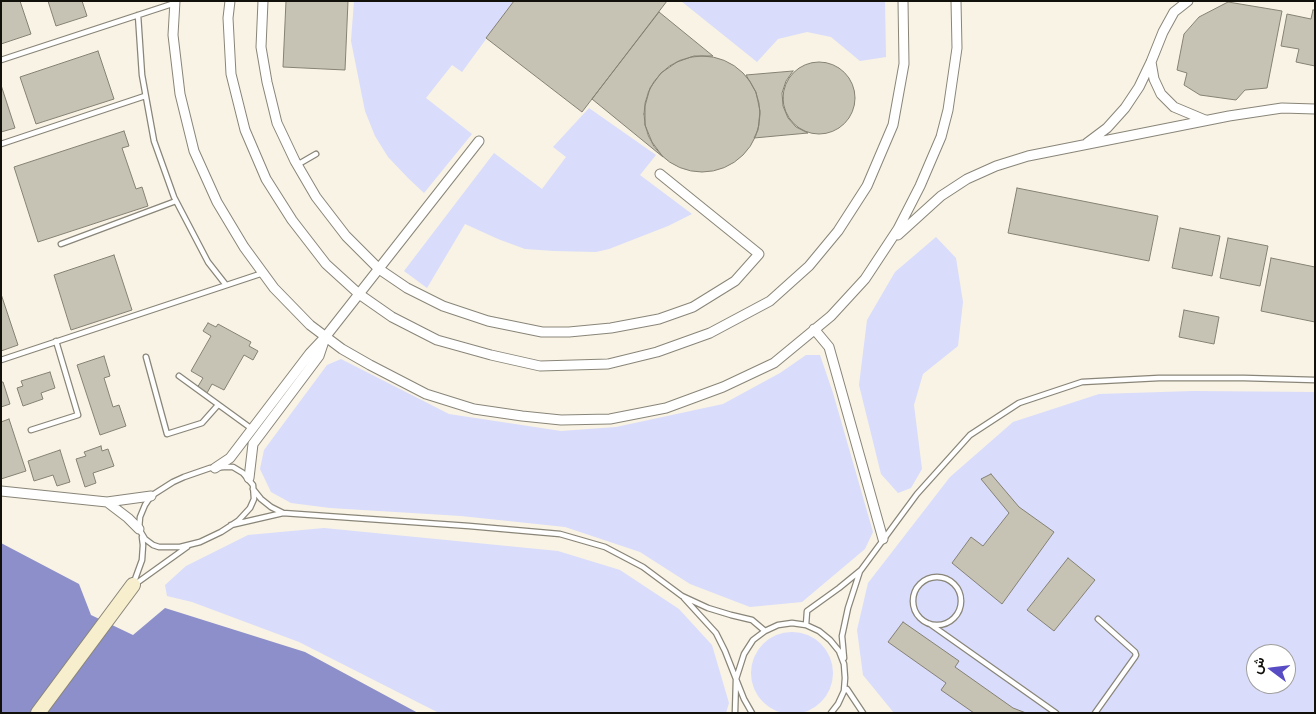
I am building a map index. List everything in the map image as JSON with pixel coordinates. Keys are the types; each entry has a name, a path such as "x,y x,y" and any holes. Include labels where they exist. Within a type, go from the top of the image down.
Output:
{"street":[{"path":"230,1 228,18 231,74 245,130 266,179 292,220 326,264 359,294 392,317 437,340 540,366 608,364 657,352 710,333 770,301 810,266 838,231 867,186 892,124 904,64 903,1"},
{"path":"263,1 261,47 267,82 277,123 297,165 316,197 346,236 379,269 407,288 442,306 488,320 542,332 569,332 611,328 659,319 693,308 735,282 759,254 660,174"},
{"path":"175,2 173,35 180,94 194,151 218,202 244,247 274,288 310,325 342,349 426,394 474,409 561,420 610,419 666,408 723,387 774,363 831,316 865,279 898,229 920,186 941,137 948,110 957,48 956,1"},
{"path":"1085,145 1107,128 1125,108 1139,87 1163,32 1174,12 1188,1"},
{"path":"1151,62 1154,79 1161,94 1174,107 1206,121"},
{"path":"890,242 941,196 967,179 996,166 1085,145 1229,116 1282,108 1315,109"},
{"path":"215,468 230,458 310,353 326,336 479,141"},
{"path":"814,329 829,347 883,540"},
{"path":"249,478 253,444 319,356 326,336"},
{"path":"1,491 106,502 152,496"},
{"path":"106,502 128,518 140,531"},
{"path":"38,713 133,586"}],"lane":[{"path":"1,60 175,2"},
{"path":"138,15 142,75 154,141 176,201 208,262 226,285"},
{"path":"1,144 145,96"},
{"path":"297,165 316,154"},
{"path":"61,244 176,201"},
{"path":"1,360 263,272"},
{"path":"31,430 78,415 56,342"},
{"path":"146,357 167,434 202,423 218,405"},
{"path":"179,376 252,429"},
{"path":"806,625 807,611 861,570 917,494 970,435 1019,404 1082,382 1159,378 1315,380"},
{"path":"133,586 142,560 144,545 140,531 140,517 145,505 152,496 173,482 200,471 215,468 233,467 249,478 253,485 254,498 250,508 238,521 200,542 189,545 159,547 145,539 140,531"},
{"path":"253,489 266,503 283,514"},
{"path":"231,525 283,514 560,534 605,547 643,566 682,596 716,633 744,700 752,713"},
{"path":"133,586 189,545"},
{"path":"831,713 844,691 842,636 848,608 861,570"},
{"path":"930,624 945,624 957,615 960,608 961,600 955,585 940,577 924,581 914,593 914,609 918,616 1056,713"},
{"path":"682,596 708,608 752,620 766,631"},
{"path":"1094,713 1136,655 1098,619"},
{"path":"735,713 736,679 744,654 753,640 778,625 806,625 819,631 839,651 844,664"},
{"path":"844,691 847,689 863,713"}],"shaded area":[{"path":"354,1 514,1 462,72 452,65 426,98 472,134 424,193 388,157 375,136 365,111 351,41"},
{"path":"681,1 885,1 886,57 860,61 831,37 807,32 778,39 757,62"},
{"path":"589,108 656,155 640,175 692,214 668,226 609,249 596,252 525,249 465,224 427,288 404,271 494,153 542,189 566,157 553,147"},
{"path":"936,237 956,258 963,302 958,346 923,374 914,405 922,469 911,488 898,493 881,474 859,385 867,320 895,272"},
{"path":"806,355 820,355 833,393 873,532 865,549 802,602 750,607 690,584 640,552 565,527 461,516 330,508 291,503 271,492 260,469 264,450 327,365 341,359 449,414 561,431 616,427 723,404 780,373"},
{"path":"1193,391 1315,392 1315,713 894,713 863,675 857,630 868,583 950,477 1013,422 1099,394"},
{"path":"324,528 558,551 620,570 679,609 712,645 729,703 726,713 439,713 299,642 192,602 167,596 165,585 186,566 248,535"},
{"path":"792,632 808,635 821,644 830,657 833,673 830,689 821,702 808,711 792,714 776,711 763,702 754,689 751,673 754,657 763,644 776,635"}],"water":[{"path":"1,543 79,584 91,615 133,635 165,608 305,652 418,713 1,713"}],"building":[{"path":"1,1 20,1 31,34 1,44"},
{"path":"48,1 82,1 87,16 56,26"},
{"path":"286,1 348,1 345,70 283,67"},
{"path":"514,1 667,1 582,112 486,38"},
{"path":"1228,2 1282,11 1267,88 1245,90 1236,100 1200,95 1184,85 1187,73 1177,70 1184,34 1199,17"},
{"path":"1313,10 1315,10 1315,66 1296,62 1299,49 1281,46 1287,14 1311,19"},
{"path":"659,12 713,56 694,56 677,62 661,73 650,88 645,106 645,125 652,142 663,157 592,99"},
{"path":"98,51 114,99 36,124 20,77"},
{"path":"702,56 724,61 743,73 755,92 760,114 755,136 743,155 724,167 702,172 680,167 661,155 649,136 644,114 649,92 661,73 680,61"},
{"path":"826,62 845,72 853,84 855,98 853,112 845,124 833,132 812,134 793,124 785,112 783,91 793,72 805,64"},
{"path":"793,71 786,81 782,93 783,106 788,118 796,127 808,133 754,138 758,130 760,111 756,92 746,75"},
{"path":"1,85 15,128 1,132"},
{"path":"124,131 129,146 122,148 136,189 142,187 148,206 38,242 14,167"},
{"path":"1017,188 1158,216 1149,261 1008,233"},
{"path":"1180,228 1220,236 1212,276 1172,268"},
{"path":"1228,238 1268,246 1260,286 1220,278"},
{"path":"114,255 132,310 71,330 54,275"},
{"path":"1271,258 1315,267 1315,322 1261,311"},
{"path":"1,294 18,345 1,351"},
{"path":"1184,310 1219,317 1214,344 1179,337"},
{"path":"208,323 216,327 218,324 251,342 249,346 258,351 253,360 244,355 224,390 212,384 207,393 197,388 203,378 191,371 211,336 203,331"},
{"path":"104,356 110,376 104,378 113,407 119,405 126,426 100,435 77,365"},
{"path":"50,372 55,388 41,393 43,399 23,406 17,388 23,386 21,381"},
{"path":"1,382 3,382 10,404 1,407"},
{"path":"9,419 26,471 1,479 1,422"},
{"path":"101,446 102,451 108,449 114,466 93,473 96,483 85,487 76,459 86,456 84,452"},
{"path":"60,450 70,482 57,486 53,475 34,481 28,461"},
{"path":"991,474 1019,507 1054,532 1002,604 952,563 971,537 983,546 1009,513 981,479"},
{"path":"1068,558 1095,580 1054,631 1027,610"},
{"path":"903,622 959,661 955,667 1013,708 1026,713 974,713 941,690 946,683 888,642"}]}
